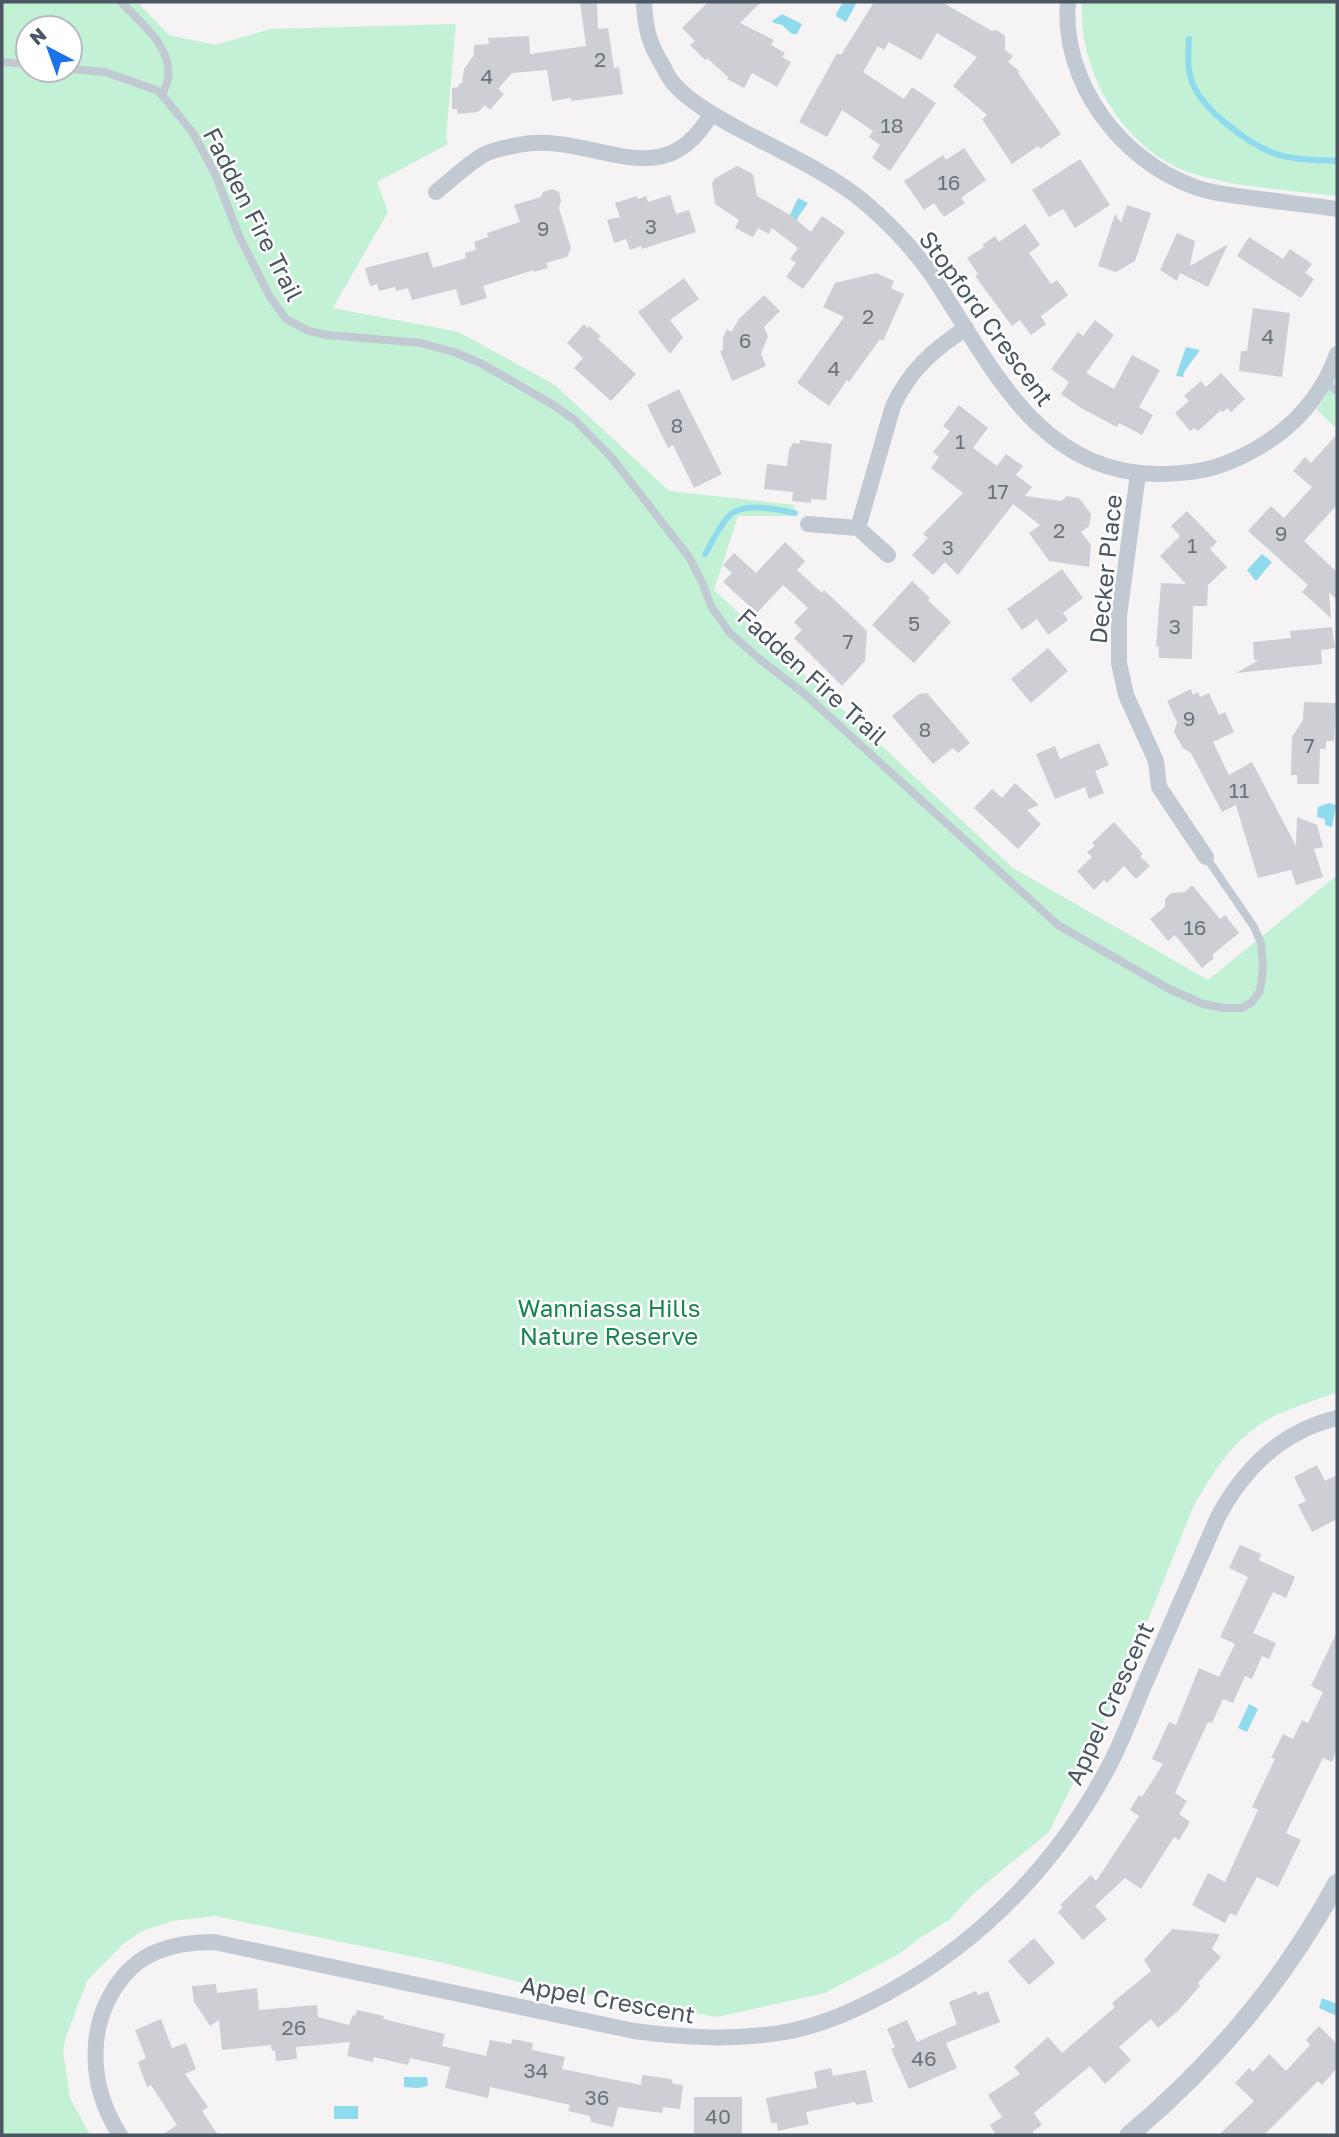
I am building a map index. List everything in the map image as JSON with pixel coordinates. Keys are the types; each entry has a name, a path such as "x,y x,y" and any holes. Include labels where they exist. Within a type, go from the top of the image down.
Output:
{"street":[{"name":"Stopford Crescent","path":"644,2 645,24 652,49 674,84 711,114 827,177 860,199 890,225 929,271 1018,406 1044,432 1073,453 1105,467 1138,474 1179,474 1218,467 1254,452 1285,431 1311,403 1331,387 1331,371 1337,354"},
{"path":"1068,2 1067,17 1072,53 1085,88 1105,121 1131,149 1162,172 1195,187 1230,195 1337,209"},
{"path":"436,192 486,153 520,144 556,143 636,159 661,158 692,141 711,114"},
{"path":"858,528 893,406 901,390 921,362 966,328"},
{"name":"Decker Place","path":"1138,474 1119,615 1119,663 1126,695 1156,761 1159,787 1206,857"},
{"path":"808,524 858,528 888,555"},
{"name":"Appel Crescent","path":"121,2135 110,2120 103,2103 96,2070 96,2037 103,2006 129,1969 153,1952 182,1943 214,1941 634,2031 688,2038 742,2038 793,2030 854,2011 915,1978 993,1919 1037,1872 1077,1820 1110,1763 1218,1517 1249,1469 1294,1434 1337,1418"},
{"path":"1129,2135 1161,2108 1228,2040 1269,1989 1334,1895"}],"lane":[{"path":"121,2 160,44 166,59 168,78 162,95"},
{"name":"Fadden Fire Trail","path":"84,70 105,72 156,90 193,133 215,174 240,238 270,297 286,319 309,331 327,335 421,343 454,352 505,377 576,421 612,458 689,558 711,606 729,632 807,696 1058,925 1169,989 1203,1004 1242,1008 1252,1002 1260,991 1263,968 1261,943 1254,927 1206,857"}],"green space":[{"name":"Wanniassa Hills Nature Reserve","path":"4,2 137,2 169,35 215,45 271,29 456,24 446,138 448,144 377,182 388,212 333,308 459,332 555,385 669,491 795,505 792,516 738,516 714,590 1013,868 1208,980 1336,876 1337,859 1337,1392 1283,1412 1262,1423 1226,1456 1191,1512 1123,1682 1049,1832 973,1894 949,1920 899,1954 825,1993 717,2017 523,1983 444,1963 215,1916 172,1921 140,1932 122,1945 87,1981 63,2050 70,2098 90,2135 2,2135 2,8"},
{"path":"1082,2 1337,2 1337,196 1247,186 1211,179 1169,163 1146,147 1110,106 1097,82 1088,56"},
{"path":"1337,376 1337,429 1317,410"}],"water":[{"path":"843,2 857,2 846,22 836,14"},
{"path":"782,14 802,24 797,34 792,34 772,21"},
{"path":"798,198 808,203 797,223 788,219"},
{"path":"1186,347 1200,350 1183,377 1176,376"},
{"path":"1262,554 1272,562 1256,581 1247,570"},
{"path":"1329,803 1336,805 1332,827 1325,825 1325,819 1317,817 1318,807"},
{"path":"1249,1704 1258,1709 1247,1732 1238,1728"},
{"path":"1322,1998 1337,2004 1337,2016 1319,2008"},
{"path":"404,2077 427,2077 428,2086 404,2087"},
{"path":"334,2106 358,2106 358,2119 334,2119"}],"building":[{"path":"580,2 597,2 598,29 608,28 614,68 619,67 623,94 552,101 547,70 512,73 498,89 504,94 490,110 485,105 478,112 458,114 457,109 452,109 452,88 462,83 464,69 474,55 474,45 489,44 488,38 529,36 530,54 586,46"},
{"path":"708,2 761,2 740,23 774,40 771,45 785,53 782,57 791,62 777,87 752,73 744,88 727,79 728,77 690,45 695,41 682,28"},
{"path":"874,2 942,2 992,31 997,30 1005,36 1005,50 1013,56 1008,62 1020,72 1018,73 1061,134 1012,164 982,119 987,115 953,86 977,57 937,33 921,60 889,42 884,50 878,46 863,72 904,99 912,87 936,103 890,171 872,158 880,145 869,137 873,131 842,110 827,137 799,122 837,53 841,55"},
{"path":"964,148 986,180 961,198 965,203 944,217 934,203 924,210 904,181 943,155 946,160"},
{"path":"1080,159 1110,205 1075,228 1063,209 1049,217 1032,190"},
{"path":"737,166 753,174 757,196 792,216 811,232 822,216 845,232 803,289 786,277 796,263 790,259 798,248 772,228 769,234 758,228 753,237 735,228 739,220 715,204 712,184 714,179"},
{"path":"552,189 559,192 559,208 571,248 567,257 546,263 548,268 483,286 487,298 461,306 456,289 412,300 408,288 396,291 395,287 379,291 377,284 370,286 365,268 428,252 433,268 466,258 465,253 476,250 474,242 488,237 487,233 520,222 514,205 541,197 543,192"},
{"path":"670,195 676,214 689,210 696,232 642,249 641,246 630,250 626,239 614,243 607,220 620,217 615,203 637,196 638,199 646,196 648,202"},
{"path":"1127,205 1151,213 1135,261 1116,272 1098,266 1115,214 1121,223"},
{"path":"1025,224 1040,245 1029,253 1051,284 1057,280 1068,295 1041,316 1046,324 1031,335 1020,320 1012,326 975,276 978,274 967,258 995,236 999,242"},
{"path":"1177,233 1195,241 1190,266 1228,244 1208,287 1180,273 1177,281 1160,270"},
{"path":"1249,237 1283,259 1290,249 1312,264 1305,273 1314,279 1301,298 1237,256"},
{"path":"876,273 894,281 891,288 904,294 883,341 880,339 829,406 797,383 844,317 823,307 835,283"},
{"path":"684,278 699,299 670,320 683,337 670,354 638,312"},
{"path":"764,295 780,311 764,327 768,336 761,354 766,366 732,381 720,351 723,350 723,338 727,329 731,332 739,319"},
{"path":"1253,308 1290,313 1282,377 1239,371 1241,351 1247,351"},
{"path":"1095,320 1114,335 1086,373 1114,389 1132,355 1160,370 1139,407 1153,415 1142,435 1119,423 1117,427 1061,394 1069,382 1051,369 1078,332 1083,336"},
{"path":"584,324 601,336 598,339 636,374 611,401 574,368 583,358 567,343"},
{"path":"1221,373 1245,399 1231,412 1228,408 1223,412 1221,410 1198,431 1194,428 1190,431 1175,413 1189,401 1184,396 1201,381 1206,387"},
{"path":"679,389 722,474 694,488 673,445 668,448 647,405"},
{"path":"959,405 988,428 973,448 997,466 1006,454 1023,466 1016,475 1032,487 1025,496 1061,501 1067,496 1079,498 1091,514 1089,526 1081,532 1091,545 1089,567 1049,561 1029,533 1040,525 1013,504 958,575 945,562 933,575 912,555 928,538 923,534 963,493 931,468 939,457 933,452 950,431 943,426"},
{"path":"1337,434 1337,505 1304,541 1337,572 1337,600 1329,592 1331,618 1302,592 1308,585 1248,531 1271,506 1284,518 1312,487 1293,471 1305,457 1311,463"},
{"path":"800,440 832,444 826,500 811,499 811,503 792,501 793,492 764,489 767,464 787,466 789,450 793,443 799,444"},
{"path":"1187,511 1217,542 1210,549 1227,567 1208,585 1207,606 1193,606 1192,659 1159,658 1159,646 1156,647 1161,583 1186,584 1160,556 1180,536 1171,526"},
{"path":"785,542 805,561 797,570 822,593 824,590 867,631 865,661 842,686 794,638 802,630 794,622 808,608 783,585 757,613 723,582 732,573 723,565 734,553 756,573"},
{"path":"1062,569 1083,598 1063,613 1068,620 1048,635 1037,619 1022,630 1007,609"},
{"path":"912,581 951,622 914,663 872,625"},
{"path":"1332,627 1335,648 1321,650 1322,664 1236,673 1259,660 1254,660 1253,642 1291,638 1290,631"},
{"path":"1048,648 1068,671 1031,703 1011,679"},
{"path":"1191,689 1193,695 1198,692 1200,697 1209,693 1219,715 1225,712 1234,732 1213,742 1229,775 1252,762 1296,846 1297,817 1317,825 1323,847 1314,849 1323,877 1296,885 1291,870 1258,878 1236,805 1222,812 1191,753 1183,748 1174,732 1177,722 1167,701"},
{"path":"927,693 970,743 958,753 953,748 933,764 892,716 919,694"},
{"path":"1304,702 1336,703 1334,741 1326,741 1326,749 1320,749 1319,784 1297,784 1297,775 1291,775 1292,737 1303,720"},
{"path":"1099,743 1109,765 1095,771 1104,793 1089,799 1085,787 1055,799 1036,754 1055,746 1060,759"},
{"path":"1015,783 1039,805 1027,810 1041,824 1018,849 974,808 992,789 1002,798"},
{"path":"1114,822 1143,854 1140,856 1150,866 1136,879 1124,866 1107,883 1104,880 1094,890 1077,871 1092,857 1087,852 1095,846 1092,843"},
{"path":"1192,885 1220,919 1225,915 1239,933 1212,955 1214,958 1202,968 1175,935 1168,941 1150,919 1165,907 1165,899 1171,893 1185,892"},
{"path":"1317,1465 1325,1481 1337,1475 1337,1519 1312,1532 1298,1505 1306,1501 1294,1477"},
{"path":"1240,1545 1261,1554 1259,1560 1295,1577 1286,1598 1273,1592 1253,1633 1276,1643 1269,1659 1262,1656 1252,1679 1245,1676 1233,1703 1223,1699 1212,1723 1208,1722 1175,1793 1187,1801 1179,1814 1190,1822 1179,1840 1174,1837 1141,1889 1125,1878 1095,1906 1107,1919 1083,1940 1058,1912 1063,1907 1060,1905 1091,1875 1096,1881 1139,1816 1130,1810 1139,1795 1142,1797 1163,1764 1152,1759 1169,1722 1176,1725 1199,1668 1219,1677 1235,1644 1220,1637 1248,1577 1229,1568"},
{"path":"1337,1632 1337,1750 1332,1762 1323,1758 1286,1833 1301,1840 1278,1887 1257,1877 1236,1916 1230,1913 1225,1923 1192,1905 1208,1873 1225,1882 1258,1810 1252,1807 1275,1759 1271,1758 1283,1734 1293,1739 1302,1720 1308,1723 1323,1692 1311,1686"},
{"path":"1172,1929 1220,1934 1212,1949 1221,1957 1198,1983 1200,1986 1178,2011 1158,2028 1151,2019 1119,2047 1131,2060 1105,2084 1090,2066 1034,2113 1042,2125 1033,2131 1034,2135 996,2135 990,2125 1002,2117 988,2095 1020,2074 1014,2067 1048,2037 1062,2053 1115,2007 1112,2003 1151,1971 1144,1960"},
{"path":"1034,1938 1055,1963 1029,1985 1008,1961"},
{"path":"216,1984 217,1993 257,1988 259,2010 317,2005 318,2017 349,2025 357,2010 445,2034 442,2046 486,2056 490,2040 511,2044 513,2039 533,2043 532,2050 565,2057 562,2069 641,2085 642,2075 671,2079 673,2084 683,2085 680,2109 663,2107 662,2113 618,2107 613,2127 591,2122 590,2116 568,2111 570,2105 490,2087 488,2098 445,2088 450,2067 410,2058 408,2065 374,2057 373,2062 347,2056 350,2042 296,2047 297,2059 276,2061 275,2050 272,2051 271,2045 222,2050 219,2020 210,2026 194,2002 192,1986"},
{"path":"976,1991 978,1995 988,1991 1000,2022 946,2043 957,2068 909,2089 891,2049 895,2047 887,2029 907,2020 917,2042 957,2024 949,2002"},
{"path":"161,2019 172,2048 186,2043 196,2069 185,2074 208,2107 202,2111 218,2135 162,2135 177,2125 151,2085 147,2087 138,2062 146,2058 135,2030"},
{"path":"1319,2026 1337,2044 1337,2068 1322,2085 1318,2081 1264,2135 1219,2135 1254,2101 1235,2083 1249,2068 1253,2072 1269,2054 1286,2071 1310,2045 1306,2040"},
{"path":"831,2068 833,2076 866,2070 873,2102 856,2105 855,2102 806,2112 809,2124 778,2131 777,2123 771,2123 766,2098 817,2088 814,2072"},
{"path":"694,2097 742,2097 742,2135 694,2135"}],"waterway":[{"path":"1189,39 1188,56 1192,82 1205,103 1226,124 1273,153 1296,158 1337,161"},
{"path":"705,554 722,524 735,511 761,508 795,513"}]}
